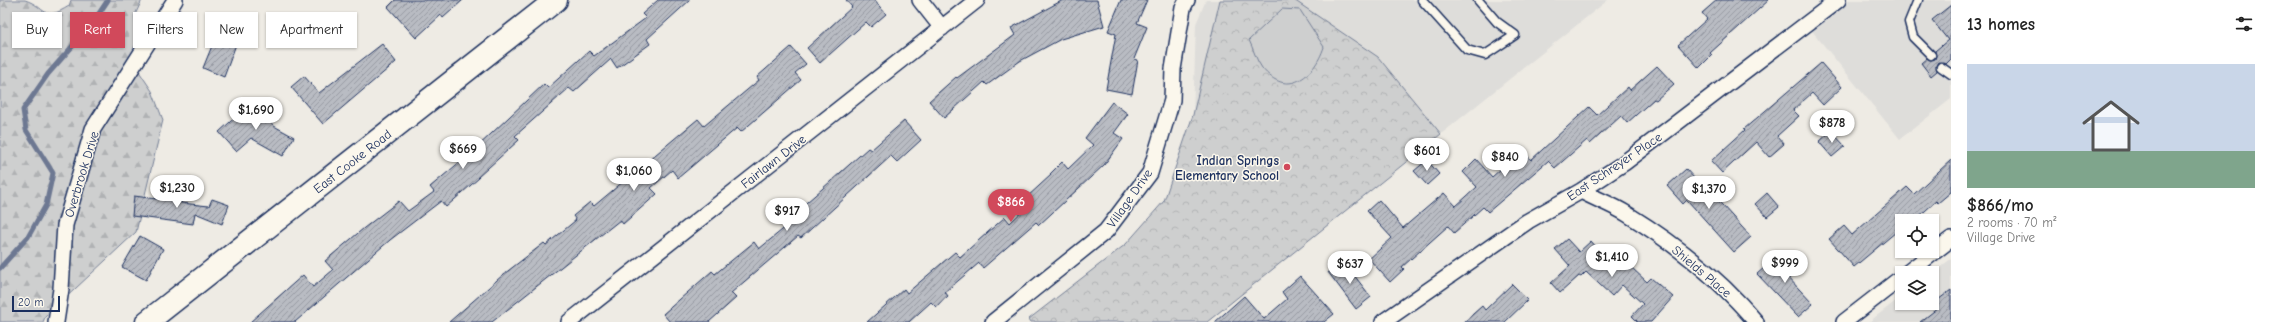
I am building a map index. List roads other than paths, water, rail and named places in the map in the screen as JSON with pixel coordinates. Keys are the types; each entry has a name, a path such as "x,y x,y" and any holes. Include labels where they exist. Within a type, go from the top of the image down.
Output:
{"main road":[{"name":"East Cooke Road","path":"147,322 556,0"}],"street":[{"name":"Overbrook Drive","path":"56,322 61,289 65,225 93,129 175,0"},
{"path":"920,0 942,28"},
{"name":"Fairlawn Drive","path":"569,322 977,0"},
{"name":"Village Drive","path":"993,322 1106,231 1150,173 1172,100 1173,69 1183,8 1187,0"},
{"name":"East Schreyer Place","path":"1383,322 1528,221 1581,191 1651,143 1838,0"},
{"name":"Shields Place","path":"1581,191 1627,214 1684,254 1721,285 1756,322"},
{"path":"1916,266 1951,238"},
{"path":"1844,322 1895,282"}],"lane":[{"path":"1422,0 1467,50 1485,55 1514,35 1497,22 1478,0"},
{"path":"1918,0 1908,22 1913,37 1931,55"},
{"path":"1942,67 1951,74"}],"waterway":[{"path":"0,268 28,237 46,205 53,173 26,130 23,110 48,74 92,24 108,0"}],"place":[{"name":"Indian Springs Elementary School","path":"1287,167"}]}
